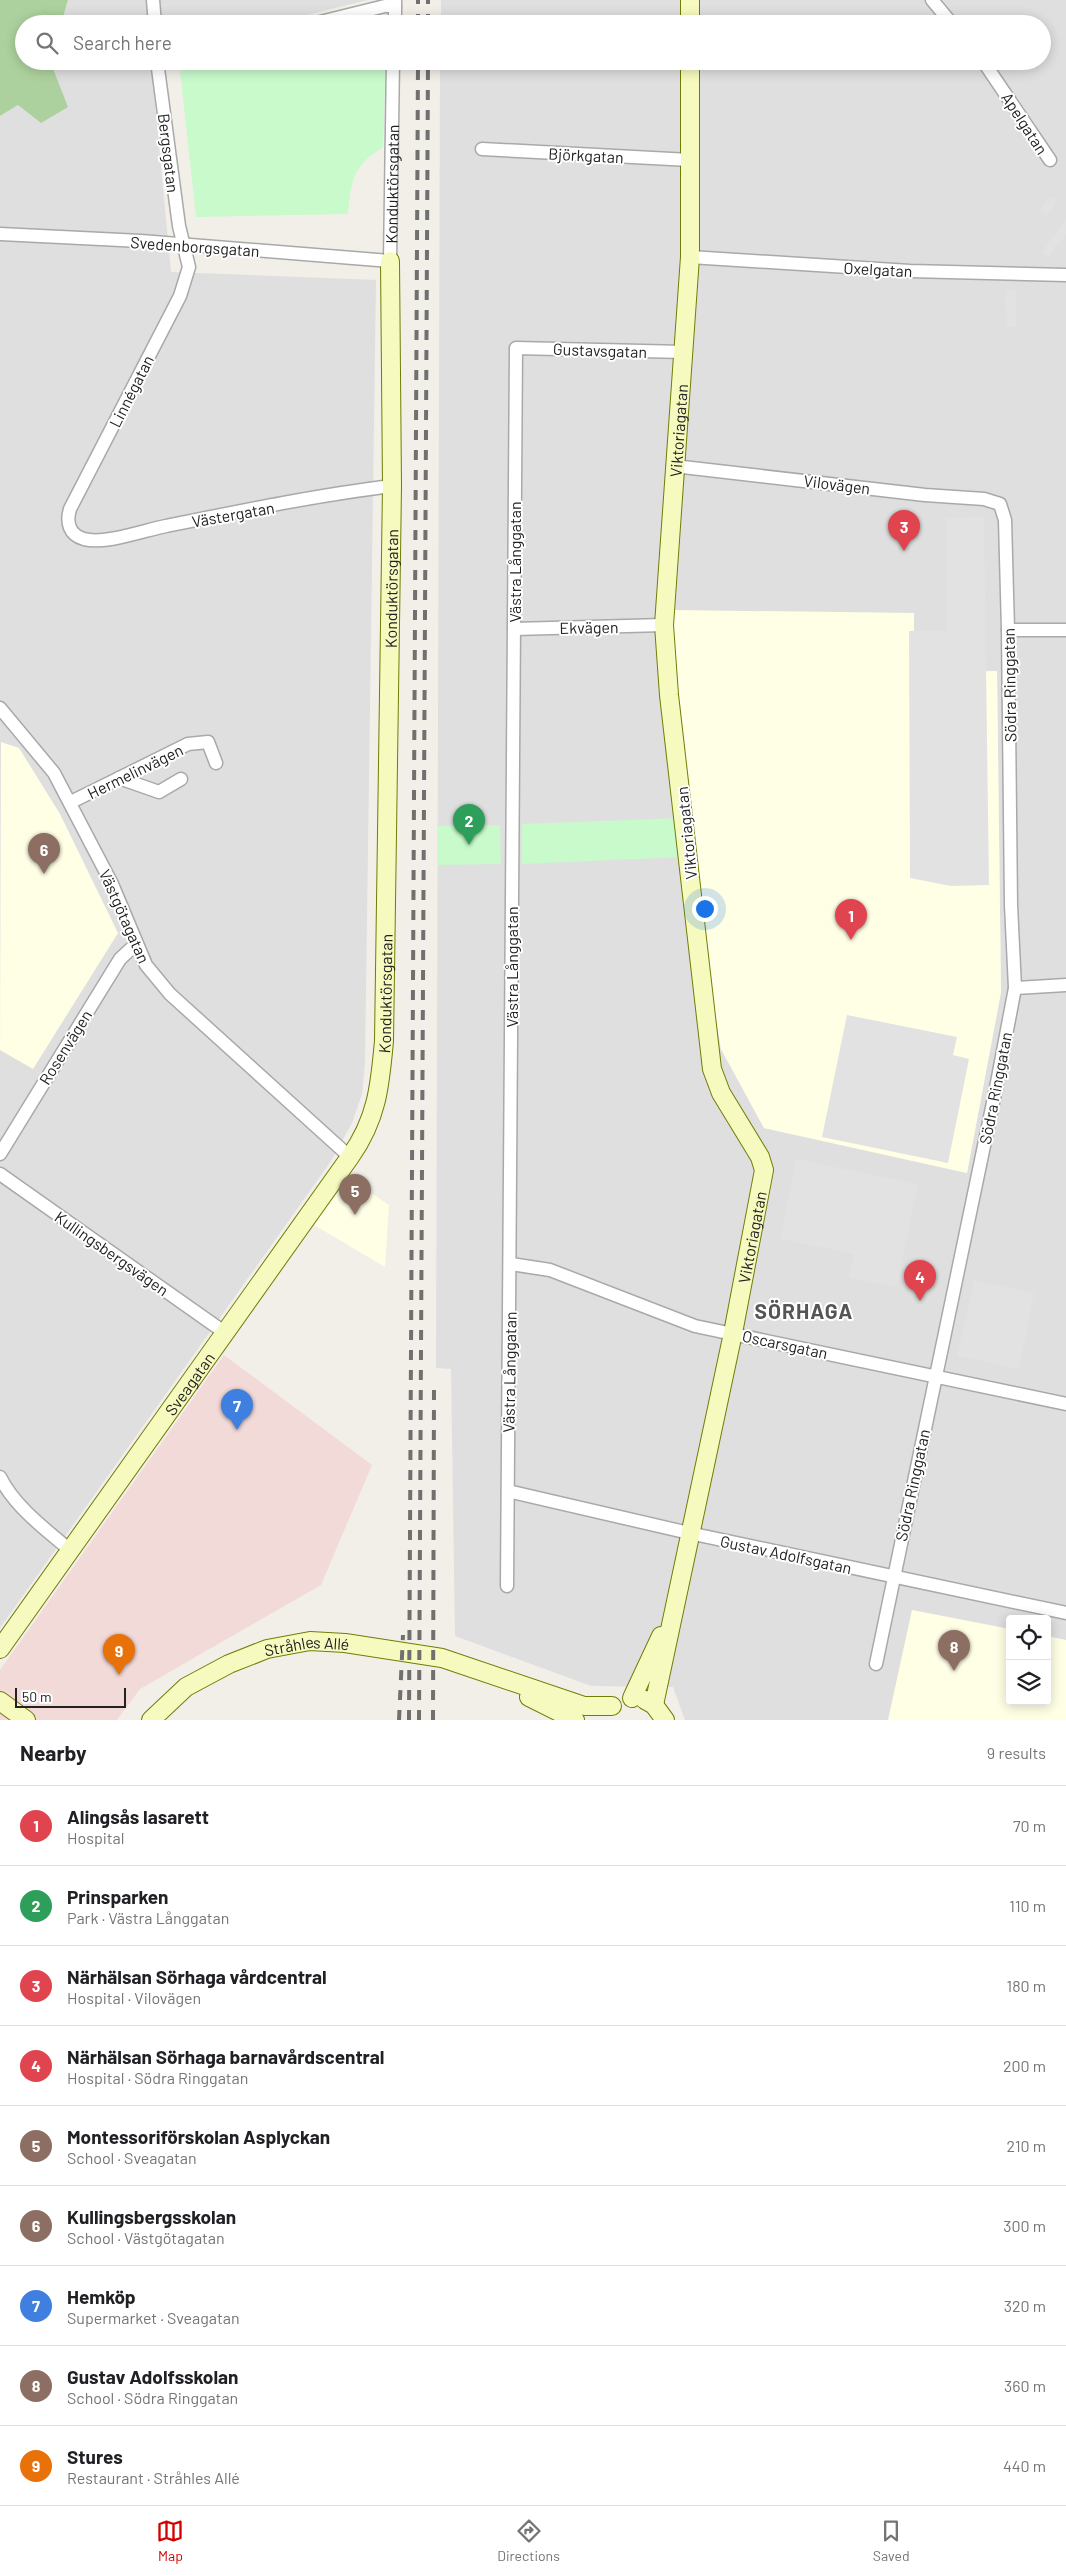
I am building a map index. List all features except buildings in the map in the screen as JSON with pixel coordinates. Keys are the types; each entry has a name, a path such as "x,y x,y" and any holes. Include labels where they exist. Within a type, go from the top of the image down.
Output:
{"street":[{"path":"153,0 154,15"},
{"path":"690,0 690,15"},
{"path":"932,0 944,15"},
{"path":"348,15 395,3"},
{"name":"Bergsgatan","path":"159,70 182,244"},
{"name":"Konduktörsgatan","path":"373,1116 380,1085 384,1041 392,486 390,261 394,70"},
{"name":"Viktoriagatan","path":"654,1705 672,1613 733,1333 764,1170 760,1156 721,1093 712,1069 669,695 664,625 690,258 690,70"},
{"name":"Apelgatan","path":"989,70 1050,160"},
{"name":"Björkgatan","path":"482,149 690,160"},
{"name":"Svedenborgsgatan","path":"0,234 182,244 390,261"},
{"name":"Linnégatan","path":"74,534 67,519 70,509 180,296 189,267 182,244"},
{"name":"Oxelgatan","path":"690,258 910,271 1066,275"},
{"name":"Gustavsgatan","path":"516,348 684,352"},
{"name":"Västra Långgatan","path":"507,1586 511,825 516,348"},
{"name":"Vilovägen","path":"674,466 925,495 984,499 1000,504"},
{"name":"Västergatan","path":"74,534 82,539 102,540 166,526 392,486"},
{"name":"Södra Ringgatan","path":"876,1664 995,1093 1015,988 1011,905 1008,630 1004,520 1000,504"},
{"name":"Ekvägen","path":"514,629 664,625"},
{"path":"1008,630 1066,630"},
{"name":"Västgötagatan","path":"0,708 54,773 71,802 112,884 146,965 170,994 350,1157"},
{"name":"Hermelinvägen","path":"71,802 188,744 208,742 216,763"},
{"path":"120,778 159,792 182,779"},
{"name":"Rosenvägen","path":"0,1154 120,959 136,944"},
{"path":"1015,988 1066,985"},
{"name":"Sveagatan","path":"0,1649 350,1157 361,1141 373,1116"},
{"name":"Kullingsbergsvägen","path":"0,1174 224,1332"},
{"name":"Oscarsgatan","path":"510,1264 550,1270 695,1326 1066,1404"},
{"path":"0,1477 7,1491 40,1524 70,1550"},
{"name":"Gustav Adolfsgatan","path":"508,1491 689,1533 1066,1613"},
{"name":"Viktoriagatan","path":"632,1698 672,1613"},
{"name":"Stråhles Allé","path":"151,1720 186,1687 244,1657 283,1644 310,1640 345,1643 455,1661 608,1713"},
{"name":"Stråhles Allé","path":"455,1661 576,1720"},
{"path":"608,1713 621,1700 632,1698 644,1699 654,1705 664,1720"},
{"name":"Stråhles Allé","path":"162,1720 171,1700"},
{"path":"0,1702 26,1720"}],"shaded area":[{"path":"68,0 368,0 307,15 64,15"},
{"path":"441,0 1066,0 1066,1720 685,1720 673,1687 591,1686 455,1636 451,1369 436,1368 440,70 1051,70 1051,15 441,15","holes":["914,613 913,673 997,671 1001,992 967,1173 764,1128 721,1049 694,888"]},
{"path":"43,70 152,70 171,272 376,280 365,1063 362,1094 352,1123 331,1161 0,1628 0,116 18,105"},
{"path":"1050,197 1057,202 1046,216 1039,210"},
{"path":"1066,219 1066,234 1049,257 1042,252"},
{"path":"1015,289 1017,327 1007,327 1005,290"},
{"path":"984,517 989,885 951,886 910,878 909,631 947,631 946,518"},
{"path":"671,610 914,613 913,673 997,671 1001,992 967,1173 764,1128 721,1049 694,888"},
{"path":"1,742 19,748 60,814 118,933 33,1069 0,1050"},
{"path":"847,1015 957,1037 953,1055 969,1059 948,1163 822,1137"},
{"path":"796,1159 918,1184 897,1287 849,1277 854,1254 780,1239"},
{"path":"349,1178 389,1205 385,1267 314,1225"},
{"path":"974,1281 1034,1293 1019,1369 957,1356"},
{"path":"224,1355 372,1465 321,1585 140,1689 117,1720 0,1720 0,1670"},
{"path":"912,1610 1006,1628 1006,1705 1051,1705 1051,1637 1066,1640 1066,1720 888,1720"}],"green space":[{"path":"0,0 68,0 64,15 15,15 15,70 54,70 68,107 41,123 18,105 0,116"},
{"path":"386,70 383,147 365,161 355,175 348,214 196,217 180,71"},
{"path":"680,818 684,857 522,864 522,824"},
{"path":"500,825 501,864 438,865 438,826"}],"railway":[{"path":"418,0 418,15"},
{"path":"428,0 428,15"},
{"path":"409,1720 418,70"},
{"path":"419,1720 428,70"},
{"path":"433,1720 434,1388"},
{"path":"399,1720 403,1635"}],"place":[{"name":"Närhälsan Sörhaga vårdcentral","path":"904,551"},
{"name":"Prinsparken","path":"469,845"},
{"name":"Kullingsbergsskolan","path":"44,874"},
{"name":"Alingsås lasarett","path":"851,940"},
{"name":"Montessoriförskolan Asplyckan","path":"355,1215"},
{"name":"Närhälsan Sörhaga barnavårdscentral","path":"920,1301"},
{"name":"Hemköp","path":"237,1430"},
{"name":"Gustav Adolfsskolan","path":"954,1671"},
{"name":"Stures","path":"119,1675"}],"district":[{"name":"SÖRHAGA","path":"804,1310"}]}
